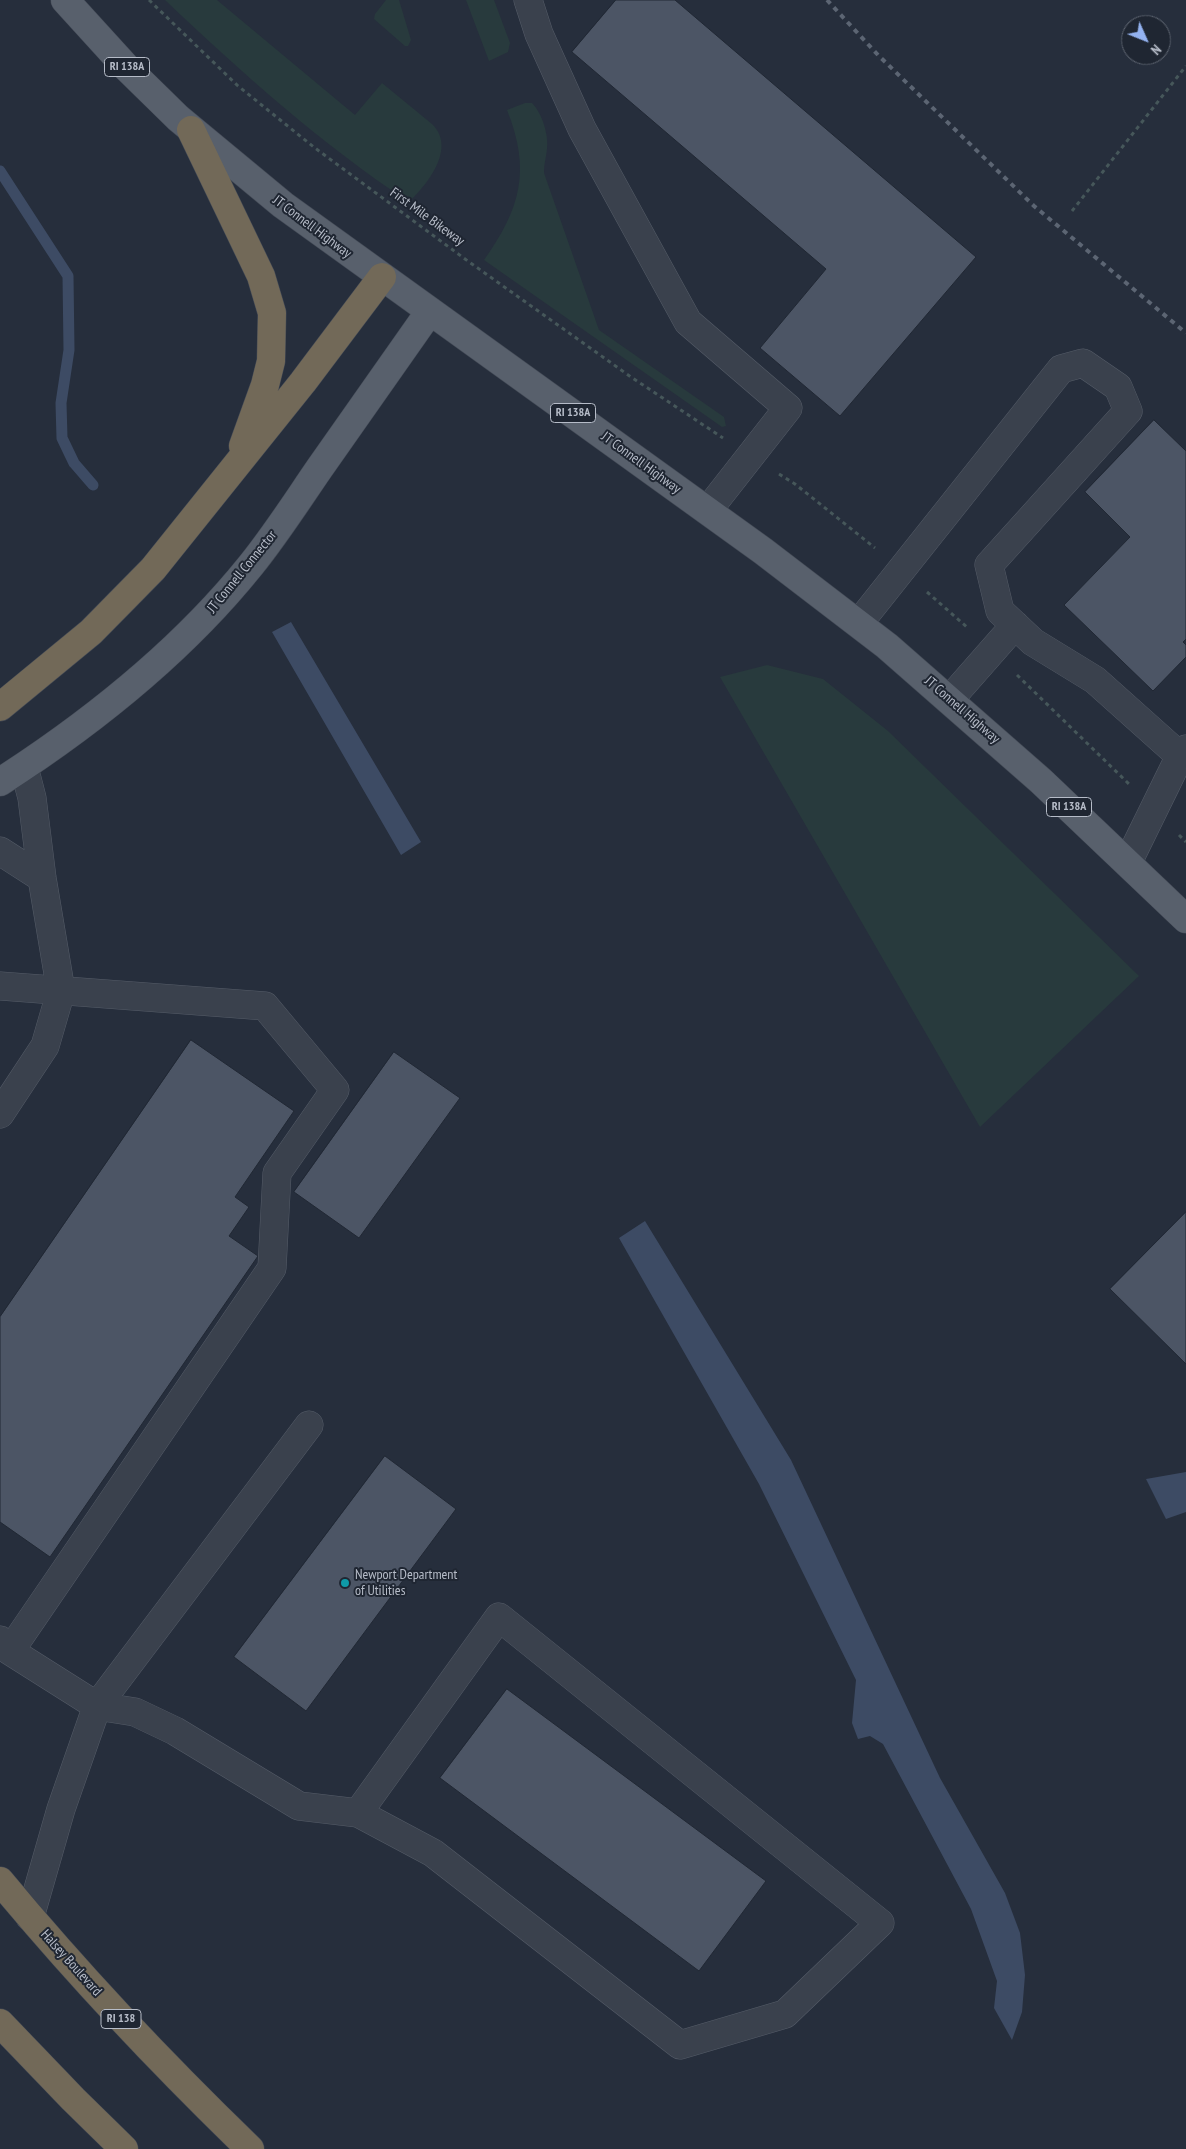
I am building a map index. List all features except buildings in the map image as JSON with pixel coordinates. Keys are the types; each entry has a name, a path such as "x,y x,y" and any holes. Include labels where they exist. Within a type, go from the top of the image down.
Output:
{"highway":[{"path":"191,130 262,276 272,313 271,361 265,385 235,466"},
{"path":"0,707 70,651 121,603 159,562 303,382 382,277"},
{"name":"Halsey Boulevard","path":"0,1881 123,2022 250,2149"},
{"path":"0,2023 12,2047 124,2149"}],"main road":[{"name":"JT Connell Highway","path":"65,0 138,79 191,130 294,214 708,510 859,623 950,699 1128,862 1186,919"},
{"name":"JT Connell Connector","path":"0,782 86,722 125,691 188,634 220,600 252,564 430,311"}],"lane":[{"path":"528,0 539,34 582,128 688,322 788,408 708,510"},
{"path":"859,623 1061,369 1083,363 1118,386 1128,411 989,565 1000,611 1033,642 1096,680 1183,753 1128,862"},
{"path":"950,699 1015,625"},
{"path":"0,1114 45,1046 61,991 42,878 32,798 24,767"},
{"path":"0,851 42,878"},
{"path":"0,986 264,1006 335,1090 277,1173 272,1268 5,1646 97,1706 135,1712 175,1731 299,1806 358,1813 434,1852 680,2045 785,2014 880,1923 499,1617 358,1813"},
{"path":"30,1917 61,1810 97,1706 309,1425"}],"path":[{"name":"First Mile Bikeway","path":"149,0 238,86 315,148 465,259 709,429"},
{"path":"1072,211 1186,66"}],"shaded area":[{"path":"165,0 217,0 355,115 382,83 432,124 439,134 441,144 440,155 437,166 431,176 409,202 344,156 282,106"},
{"path":"386,0 399,0 411,40 408,46 405,46 374,19 375,14"},
{"path":"466,0 494,0 510,43 508,52 489,61"},
{"path":"525,103 532,103 536,107 544,125 547,137 547,152 544,173 599,330 724,417 726,426 722,427 484,260 507,223 514,206 518,188 520,170 519,151 507,110"},
{"path":"767,665 823,679 888,731 1139,976 980,1127 720,677"}],"water":[{"path":"291,622 421,842 401,855 272,632"},
{"path":"645,1221 791,1460 940,1778 1005,1893 1020,1933 1025,1975 1022,2012 1012,2040 994,2008 997,1981 971,1909 883,1744 870,1736 858,1739 852,1723 856,1680 759,1484 619,1238"},
{"path":"1186,1472 1186,1512 1166,1519 1146,1479"}],"waterway":[{"path":"0,171 68,276 69,350 61,403 62,438 74,463 93,485"}],"railway":[{"path":"827,0 878,55 1034,206 1186,333"}],"place":[{"name":"Newport Department of Utilities","path":"345,1583"}]}
